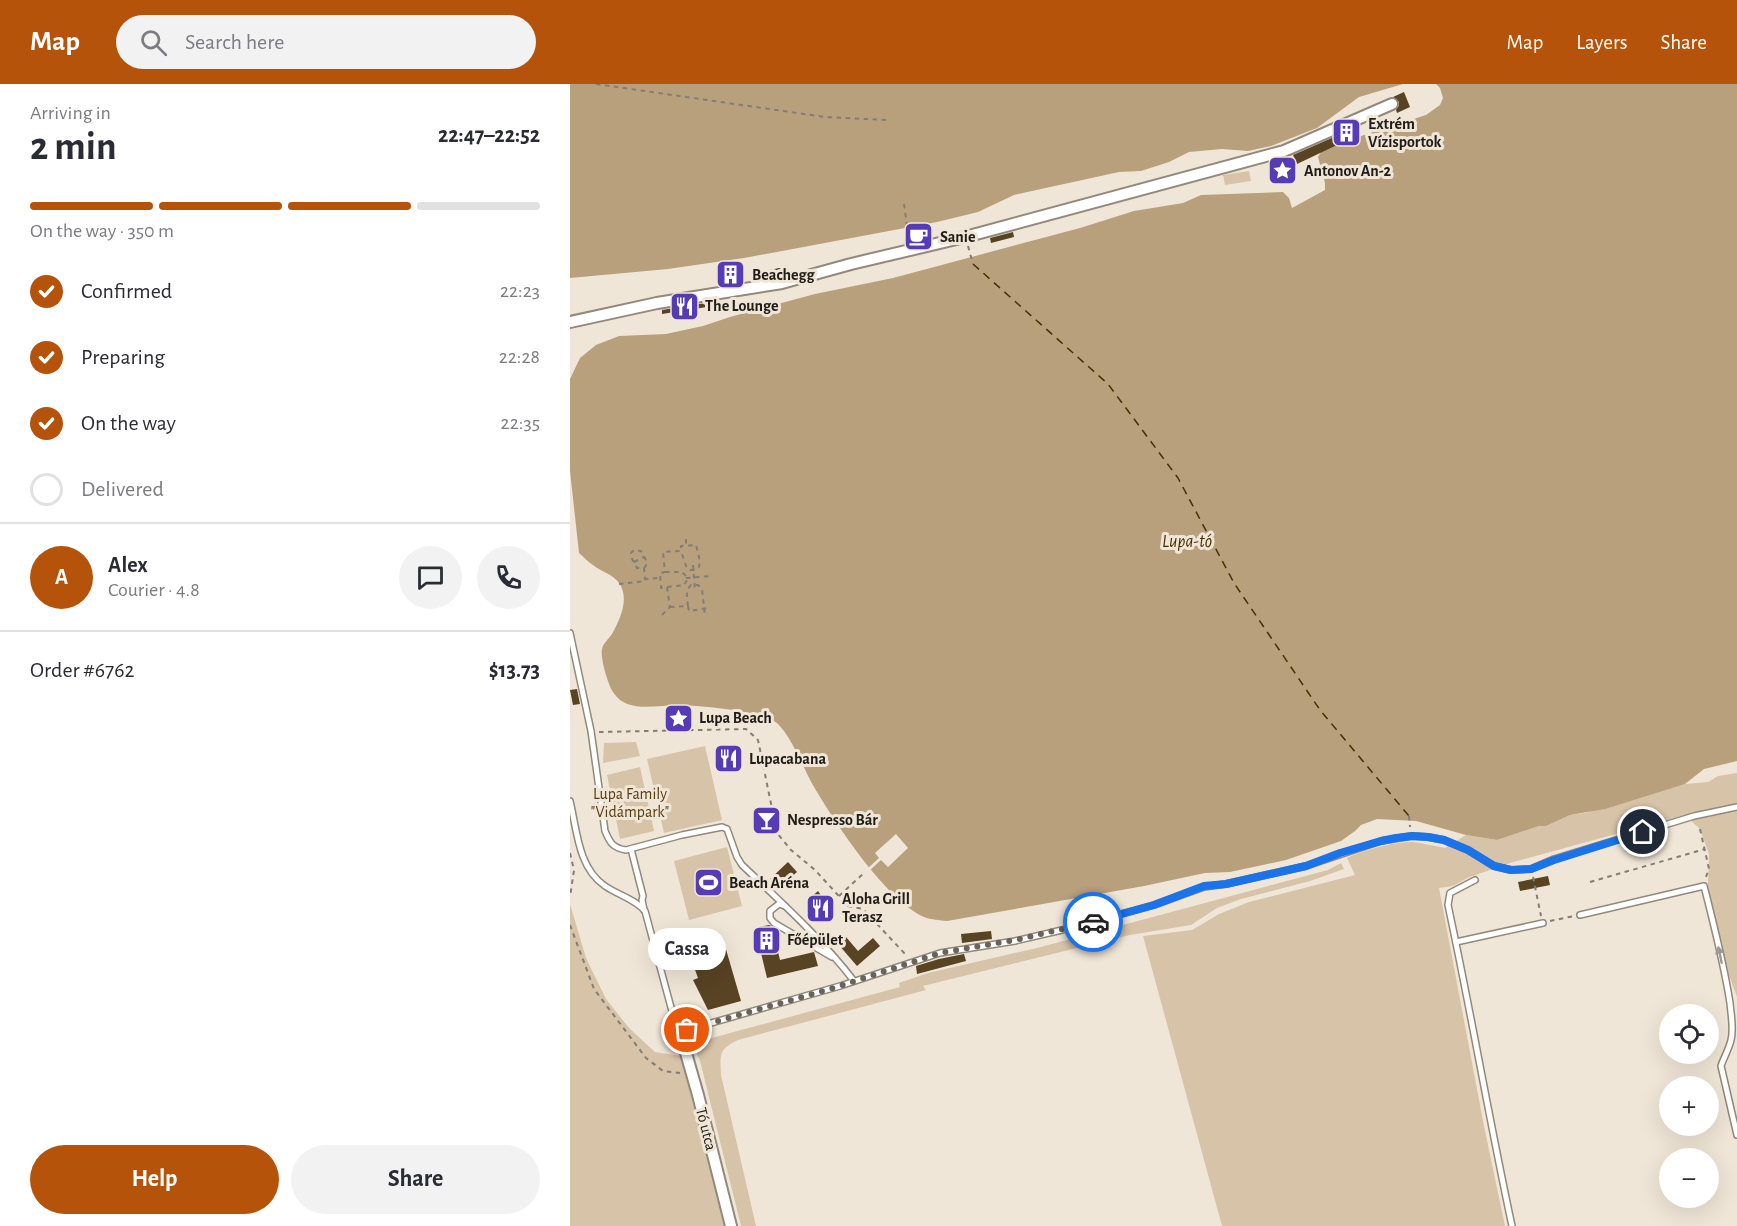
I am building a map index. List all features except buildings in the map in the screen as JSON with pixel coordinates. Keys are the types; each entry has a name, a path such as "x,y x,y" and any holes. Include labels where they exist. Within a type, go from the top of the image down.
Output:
{"street":[{"path":"570,322 657,303 782,283 965,237 1284,151 1392,104"},
{"name":"Tó utca","path":"680,1032 731,1226"}],"lane":[{"path":"570,633 591,731 605,831 611,844 618,849 631,849 682,835 722,827 727,829 742,865 787,907 839,961 854,981"},
{"path":"570,801 583,858 593,877 645,911"},
{"path":"631,849 643,896 642,900 676,1026 680,1032 940,953 1062,930 1154,905 1204,886 1226,884 1306,866 1381,841 1412,836 1428,837 1444,840 1468,850 1494,866 1511,870 1531,869 1694,816 1737,807"},
{"path":"1475,880 1450,893 1448,905 1490,1125 1512,1226"},
{"path":"1580,915 1704,886 1728,989 1732,1020 1731,1040 1721,1066 1737,1135"},
{"path":"787,907 780,904 770,911 770,918 774,923 839,961"},
{"path":"1456,942 1543,923"}],"path":[{"path":"596,84 825,117 886,120"},
{"path":"904,204 911,250"},
{"path":"965,237 974,264"},
{"path":"686,539 686,546"},
{"path":"696,545 700,561 699,567 690,570 686,566 681,550 681,546 696,545"},
{"path":"644,568 637,568 631,557 634,550 640,551 647,564 644,568 645,579"},
{"path":"665,572 663,552 681,550"},
{"path":"634,562 644,557"},
{"path":"693,565 695,590"},
{"path":"682,572 687,580 684,585 661,588 660,578 660,573 682,572"},
{"path":"686,578 711,576"},
{"path":"619,584 660,578"},
{"path":"695,584 689,588 687,594 689,611 706,608"},
{"path":"695,584 702,589 706,608 705,616"},
{"path":"667,587 670,607"},
{"path":"662,615 670,607 688,606"},
{"path":"591,731 601,733 746,729 758,740 777,833 848,906 863,909 912,961"},
{"path":"1409,816 1412,836"},
{"path":"1700,830 1709,869 1704,886"},
{"path":"1590,882 1705,849"},
{"path":"570,853 574,870 570,897"},
{"path":"1531,869 1543,923 1580,915"},
{"path":"839,896 865,872"},
{"path":"570,925 594,989 646,1058 663,1071 692,1075"}],"green space":[{"path":"1249,171 1251,181 1225,185 1223,175"},
{"path":"636,742 640,756 603,763 604,743"},
{"path":"705,746 722,820 664,833 647,759"},
{"name":"Lupa Family \"Vidámpark\"","path":"640,767 654,831 620,839 607,775"},
{"path":"1737,773 1737,997 1707,915 1709,854 1700,829 1685,815 1510,863 1467,878 1453,886 1439,888 1505,1226 1222,1226 1143,936 1192,930 1219,914 1249,902 1355,875 1347,858 1379,847 1412,842 1445,848 1466,835 1497,840 1539,826 1546,826 1570,815 1585,813 1685,784 1708,782 1718,776"},
{"name":"Beach Aréna","path":"727,847 742,906 689,920 674,861"},
{"path":"1341,863 1344,869 1310,881 1241,899 1217,908 1191,925 1130,935 923,986 926,990 738,1040 727,1046 722,1053 721,1075 756,1226 741,1226 696,1051 697,1042 900,987 899,983 928,973 1037,948 1328,870"},
{"path":"570,904 586,958 606,999 629,1028 655,1052 681,1058 726,1226 570,1226"}],"water":[{"path":"570,84 1403,84 1359,97 1317,128 1271,146 1248,151 1222,149 1189,152 1169,162 1141,171 1119,172 1014,195 978,212 937,222 744,258 668,269 570,278"},
{"name":"Lupa-tó","path":"1436,84 1737,84 1737,761 1704,769 1685,784 1605,809 1570,815 1546,826 1539,826 1497,840 1466,835 1416,821 1377,819 1361,825 1341,841 1286,860 1230,872 1205,873 947,921 924,917 909,908 878,878 835,820 814,787 789,738 771,719 717,708 681,705 635,706 619,699 613,692 605,671 602,649 618,622 623,609 624,596 617,580 591,564 579,553 570,471 570,379 580,358 596,345 619,336 666,334 703,326 815,294 893,278 1080,228 1134,211 1183,203 1201,195 1283,192 1289,198 1292,208 1325,190 1318,157 1325,146 1334,139 1344,136 1358,137 1426,115 1440,105 1443,98"}],"pier":[{"path":"896,834 908,848 888,867 881,860 869,871 867,869 879,858 875,853"}],"ferry route":[{"path":"973,264 1108,384 1178,478 1234,583 1320,710 1409,816"}],"way so far":[{"path":"687,1030 840,986 940,953 1015,940 1093,922"}],"place":[{"name":"Extrém Vízisportok","path":"1347,133"},
{"name":"Antonov An-2","path":"1283,171"},
{"name":"Sanie","path":"919,237"},
{"name":"Beachegg","path":"731,275"},
{"name":"The Lounge","path":"684,306"},
{"name":"Lupa Beach","path":"678,718"},
{"name":"Lupacabana","path":"728,759"},
{"name":"Nespresso Bár","path":"766,820"},
{"name":"Beach Aréna","path":"708,883"},
{"name":"Aloha Grill Terasz","path":"821,908"},
{"name":"Főépület","path":"766,940"},
{"name":"Cassa","path":"687,1030"}],"route":[{"path":"1093,922 1154,905 1204,886 1226,884 1306,866 1340,853 1396,838 1412,836 1444,840 1468,850 1494,866 1511,870 1531,869 1643,832"}]}
